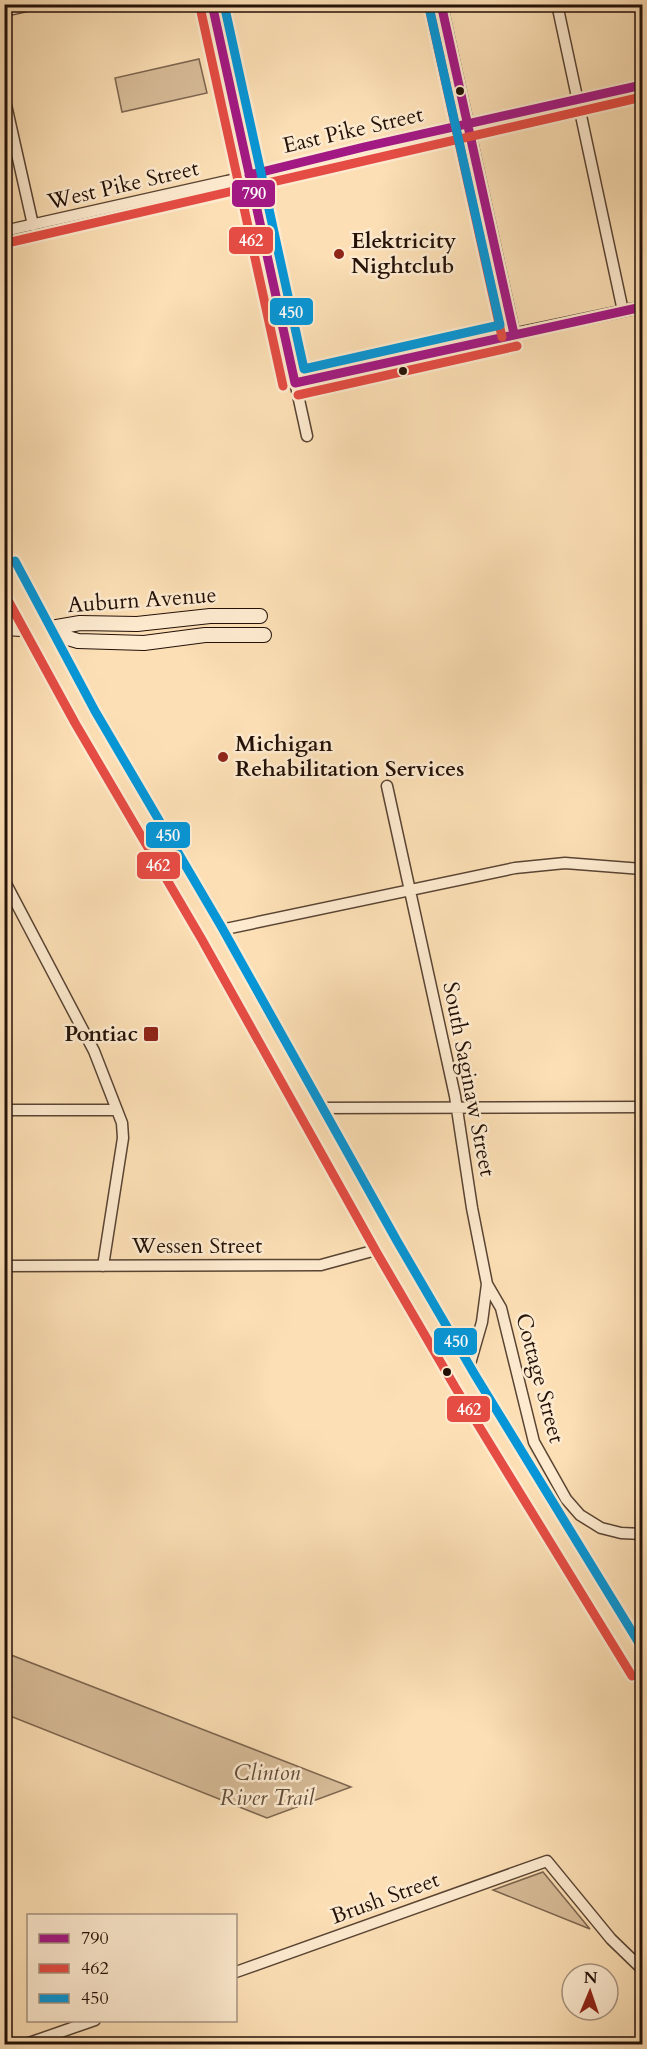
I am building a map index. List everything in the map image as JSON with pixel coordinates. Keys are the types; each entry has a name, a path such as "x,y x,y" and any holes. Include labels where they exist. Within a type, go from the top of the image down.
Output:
{"main road":[{"path":"4,567 85,717 210,932 387,1247 465,1381 642,1670"},
{"name":"Auburn Avenue","path":"39,630 80,622 137,624 210,616 260,616"},
{"path":"4,628 39,630"},
{"name":"Auburn Avenue","path":"39,630 78,641 122,642 160,642 205,635 264,635"},
{"path":"612,1620 642,1653"}],"street":[{"path":"4,11 35,4"},
{"path":"212,4 307,436"},
{"path":"441,4 514,334"},
{"path":"557,4 623,312"},
{"name":"East Pike Street","path":"249,175 642,84"},
{"path":"4,96 33,225"},
{"name":"West Pike Street","path":"4,231 249,175"},
{"path":"295,383 642,307"},
{"name":"South Saginaw Street","path":"387,786 457,1108 472,1208 487,1284 482,1322 465,1381"},
{"path":"210,932 499,870 539,865 596,864 642,869"},
{"path":"4,880 94,1051 122,1123 123,1138 103,1266"},
{"path":"309,1108 642,1107"},
{"path":"4,1110 117,1110"},
{"name":"Wessen Street","path":"4,1266 321,1265 387,1247"},
{"name":"Cottage Street","path":"487,1284 501,1308 535,1447 566,1499 580,1515 602,1528 621,1533 642,1534"},
{"name":"Brush Street","path":"237,1972 547,1861 611,1939 642,1969"},
{"path":"26,2044 89,2022"}],"green space":[{"path":"199,59 207,93 122,112 115,78"},
{"name":"Clinton River Trail","path":"5,1652 351,1787 267,1818 5,1714"},
{"path":"543,1872 585,1923 590,1929 493,1890"}],"transit line":[{"name":"790","path":"212,4 295,383"},
{"name":"450","path":"224,4 304,369 500,325 429,7"},
{"name":"790","path":"441,4 514,334"},
{"name":"462","path":"200,7 283,386"},
{"name":"462","path":"429,7 502,337"},
{"name":"790","path":"249,175 642,85"},
{"name":"462","path":"7,243 642,97"},
{"name":"790","path":"295,383 642,307"},
{"name":"462","path":"298,395 517,346"},
{"name":"450","path":"15,561 95,711 221,926 397,1241 475,1375 642,1648"},
{"name":"462","path":"4,593 75,723 201,938 377,1253 455,1387 632,1676"}],"place":[{"name":"Elektricity Nightclub","path":"339,254"},
{"name":"Michigan Rehabilitation Services","path":"223,757"},
{"name":"Pontiac","path":"151,1034"}]}
